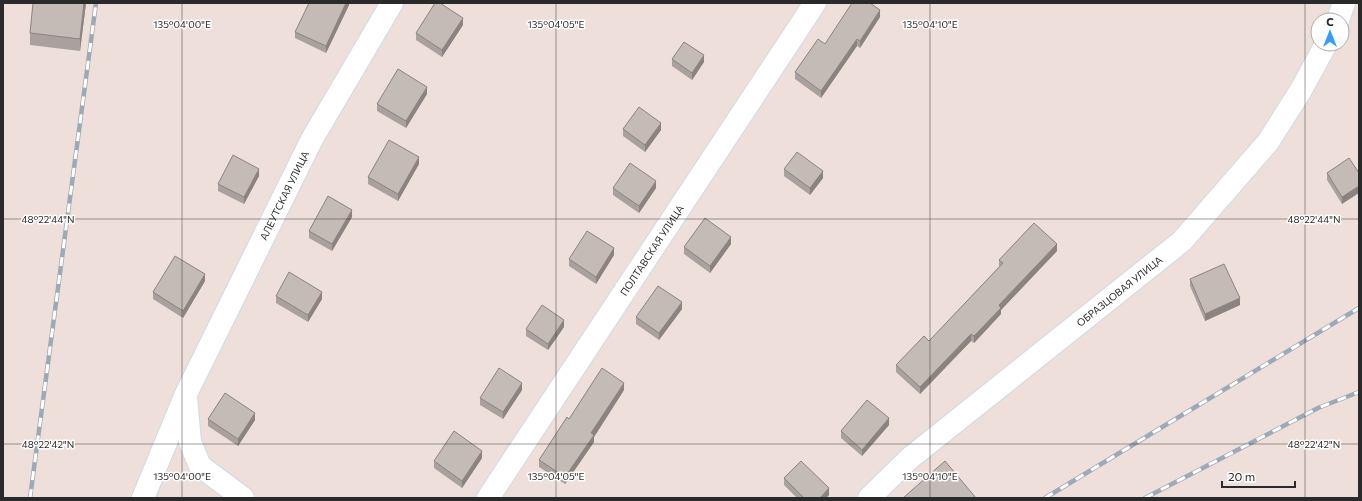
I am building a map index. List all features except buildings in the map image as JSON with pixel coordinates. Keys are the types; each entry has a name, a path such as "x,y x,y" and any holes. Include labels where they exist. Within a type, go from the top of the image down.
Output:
{"street":[{"name":"АЛЕУТСКАЯ УЛИЦА","path":"143,498 186,394 312,139 392,3"},
{"name":"ПОЛТАВСКАЯ УЛИЦА","path":"488,498 816,3"},
{"name":"ОБРАЗЦОВАЯ УЛИЦА","path":"869,498 910,458 1182,241 1268,142 1302,90 1322,52"},
{"path":"186,394 190,442 200,466 243,498"}],"railway":[{"path":"30,498 96,3"},
{"path":"1045,498 1359,308"},
{"path":"1145,498 1318,408 1359,392"}]}
